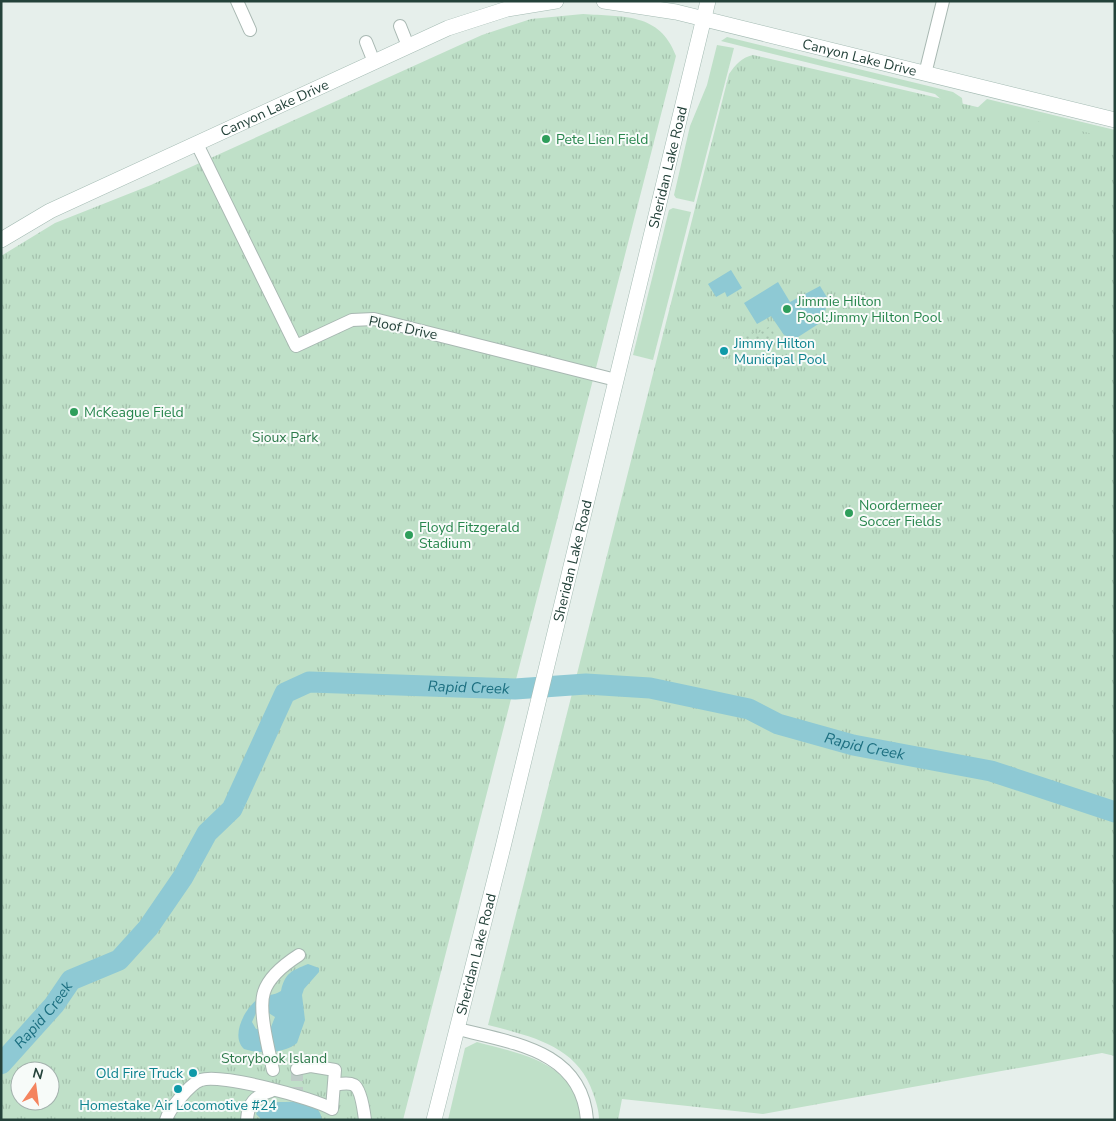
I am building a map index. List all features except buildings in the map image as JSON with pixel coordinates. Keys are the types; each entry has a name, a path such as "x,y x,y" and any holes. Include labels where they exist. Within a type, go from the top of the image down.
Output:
{"street":[{"path":"237,1 250,30"},
{"name":"Canyon Lake Drive","path":"1,240 50,211 408,46 486,14 556,1"},
{"name":"Canyon Lake Drive","path":"604,1 633,4 704,19 1115,120"},
{"name":"Sheridan Lake Road","path":"434,1120 458,1029 708,1"},
{"path":"924,74 943,1"},
{"path":"400,26 408,46"},
{"path":"366,42 374,62"},
{"name":"Ploof Drive","path":"197,144 296,346 352,320 374,319 616,380"},
{"path":"272,1070 263,996 269,982 299,955"},
{"path":"458,1029 525,1046 555,1061 577,1084 586,1108 587,1120"},
{"path":"297,1069 311,1066 335,1070 331,1115"},
{"path":"166,1120 174,1105 200,1080 221,1079 238,1081 271,1091 299,1095 322,1103 331,1115"},
{"path":"334,1085 346,1083 354,1085 357,1089 365,1120"},
{"path":"247,1120 248,1108 253,1101 258,1095 271,1091"}],"green space":[{"name":"Sioux Park","path":"583,14 625,17 650,24 660,31 669,42 676,56 403,1120 1,1120 1,256 55,223 151,185 482,35 531,19"},
{"path":"727,37 953,92 962,98 963,107 944,102 935,94 721,41"},
{"path":"717,45 734,48 694,202 676,198 674,195 690,126 707,85"},
{"path":"753,55 1115,139 1115,1056 1102,1053 763,1114 622,1099 618,1120 599,1120 593,1093 586,1077 565,1054 551,1045 536,1039 488,1025 729,74 739,62"},
{"path":"987,99 1115,130 1115,161 976,109"},
{"path":"673,208 691,212 653,360 633,355 669,210"},
{"path":"770,326 777,339 771,343 751,338 747,340 743,333 746,331 757,334"},
{"path":"477,1042 528,1057 558,1073 570,1085 577,1100 581,1120 448,1120 465,1048"}],"water":[{"path":"731,270 742,288 727,297 725,292 716,297 708,284"},
{"name":"Jimmie Hilton Pool;Jimmy Hilton Pool","path":"778,282 790,302 820,286 828,299 823,321 795,339 784,335 771,316 757,324 744,303"},
{"path":"308,964 319,968 319,972 304,989 302,995 305,1020 297,1043 292,1047 271,1052 257,1052 244,1049 238,1037 241,1022 248,1009 261,997 281,991 290,973","holes":["267,1012 275,1017 271,1027 256,1029 252,1022 256,1013"]},
{"path":"278,1102 299,1102 311,1105 320,1113 322,1120 262,1120 256,1114 260,1106"}],"waterway":[{"name":"Rapid Creek","path":"1,1064 54,1005 71,980 119,960 148,928 183,877 207,833 232,809 285,693 309,682 515,689 586,684 650,688 749,709 778,724 853,745 991,771 1115,812"}],"tunnel":[{"path":"297,1069 297,1095"}],"place":[{"name":"Pete Lien Field","path":"546,139"},
{"name":"Jimmie Hilton Pool;Jimmy Hilton Pool","path":"787,309"},
{"name":"Jimmy Hilton Municipal Pool","path":"724,351"},
{"name":"McKeague Field","path":"74,412"},
{"name":"Noordermeer Soccer Fields","path":"849,513"},
{"name":"Floyd Fitzgerald Stadium","path":"409,535"},
{"name":"Old Fire Truck","path":"193,1073"},
{"name":"Homestake Air Locomotive #24","path":"178,1089"}],"park label":[{"name":"Storybook Island","path":"274,1058"}]}
